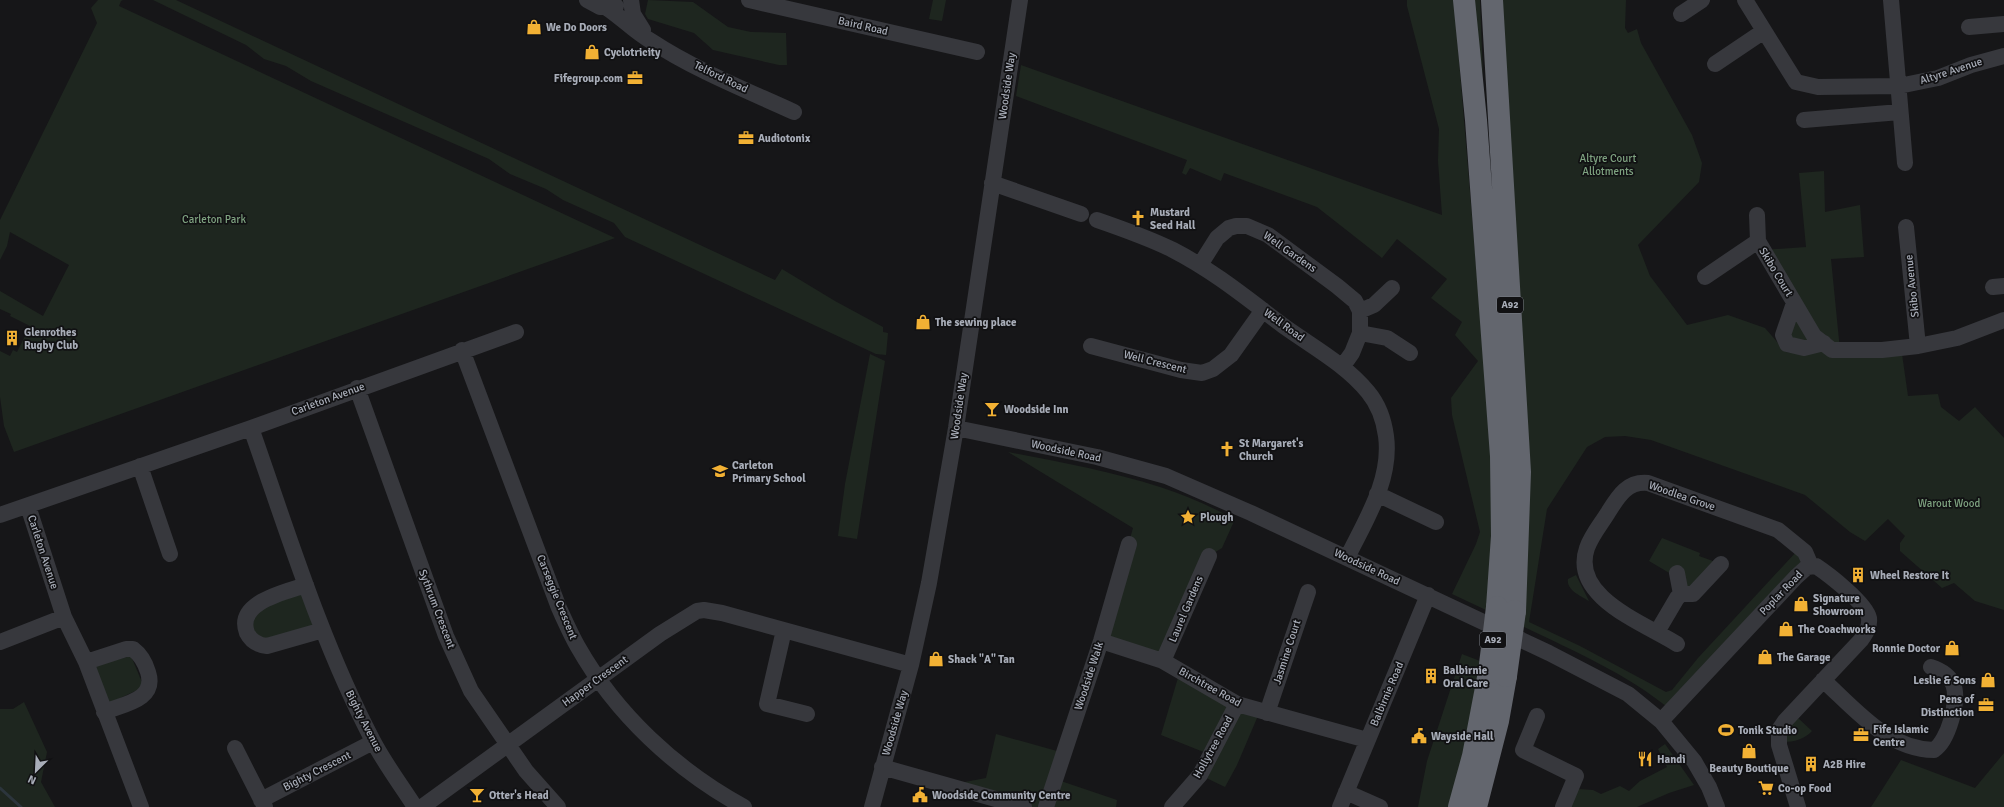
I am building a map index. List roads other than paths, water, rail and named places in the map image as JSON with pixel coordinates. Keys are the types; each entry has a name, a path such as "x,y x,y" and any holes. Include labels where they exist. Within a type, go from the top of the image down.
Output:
{"highway":[{"name":"A92","path":"1464,0 1476,120 1502,456 1502,536 1506,609"},
{"name":"A92","path":"1458,807 1497,674 1506,609 1520,472 1492,0"},
{"name":"A92","path":"1476,807 1498,721 1497,674"}],"street":[{"name":"Telford Road","path":"587,0 594,5 606,8 624,19 649,40 672,54 794,112"},
{"path":"606,8 616,6 625,0"},
{"name":"Telford Road","path":"631,0 633,14 649,40"},
{"name":"Baird Road","path":"749,0 977,52"},
{"name":"Woodside Way","path":"872,807 911,665 930,576 956,428 1020,0"},
{"path":"1681,14 1702,0"},
{"path":"1715,64 1764,31 1745,0"},
{"path":"1891,0 1905,163"},
{"path":"1969,27 2004,24"},
{"name":"Altyre Avenue","path":"1764,31 1796,82 1818,87 1899,86 1938,78 1971,65 2004,56"},
{"path":"1804,120 1900,112"},
{"path":"992,183 1081,214"},
{"name":"Skibo Court","path":"1757,215 1758,241 1794,303"},
{"name":"Well Road","path":"1097,220 1172,249 1200,265 1342,367 1370,394 1383,421 1387,453 1385,470 1377,494 1347,558"},
{"name":"Well Gardens","path":"1200,265 1223,232 1236,226 1257,229 1268,235 1347,293 1355,302 1360,311"},
{"name":"Skibo Avenue","path":"1906,226 1918,346"},
{"name":"Skibo Court","path":"1705,277 1758,241"},
{"path":"1342,367 1352,352 1360,334 1360,311 1374,305 1392,288"},
{"path":"1794,303 1814,336 1832,350 1882,350 1918,346 1957,338 2004,320"},
{"path":"1794,303 1783,335 1787,344 1804,348 1824,343"},
{"name":"Well Crescent","path":"1091,346 1181,370 1202,373 1214,369 1231,355 1263,310"},
{"name":"Carleton Avenue","path":"141,807 86,662 64,617 28,506 251,428 357,388 516,332"},
{"path":"1360,334 1387,338 1410,353"},
{"name":"Carseggie Crescent","path":"462,350 559,608 578,646 599,679 633,722 669,755 713,788 744,807"},
{"name":"Sythrum Crescent","path":"357,388 446,636 471,691 526,771 558,807"},
{"name":"Bighty Avenue","path":"251,428 306,585 347,688 373,742 415,807"},
{"name":"Woodside Road","path":"956,428 1097,457 1160,473 1208,493 1428,595 1614,686 1639,703 1661,721 1694,761 1709,787 1717,807"},
{"path":"140,466 170,554"},
{"name":"Woodlea Grove","path":"1677,644 1602,599 1580,569 1587,547 1614,503 1626,488 1632,484 1642,482 1648,483 1778,530 1805,552 1811,566"},
{"path":"1377,494 1436,522"},
{"path":"0,515 28,506"},
{"name":"Woodside Walk","path":"1046,807 1101,641 1129,544"},
{"name":"Laurel Gardens","path":"1163,661 1209,556"},
{"path":"1681,594 1693,594 1721,564"},
{"name":"Poplar Road","path":"1661,721 1796,577 1803,570 1811,566 1816,566 1858,602 1868,616 1869,625 1866,633 1785,721 1779,730 1779,745 1798,807"},
{"path":"1657,632 1681,594 1677,573"},
{"path":"306,585 253,606 246,618 246,631 254,641 267,646 323,630"},
{"name":"Jasmine Court","path":"1267,713 1308,592"},
{"name":"Balbirnie Road","path":"1340,807 1428,595"},
{"name":"Happer Crescent","path":"422,807 680,621 697,611 711,610 911,665"},
{"path":"0,642 64,617"},
{"path":"784,630 767,704 807,714"},
{"name":"Birchtree Road","path":"1101,641 1163,661 1237,704 1367,740"},
{"path":"86,662 126,649 133,649 143,660 147,668 150,677 149,691 143,696 104,712"},
{"path":"1824,680 1885,736 1916,748 1934,750 1943,740 1956,697 1950,679 1940,671 1931,667"},
{"name":"Hollytree Road","path":"1172,807 1200,775 1237,704"},
{"path":"1537,716 1523,750 1576,776 1563,807"},
{"name":"Bighty Crescent","path":"234,748 263,803 373,742"},
{"path":"882,767 1024,807"},
{"path":"1346,792 1380,807"}],"waterway":[{"path":"0,788 21,807"}],"place":[{"name":"We Do Doors","path":"534,27"},
{"name":"Cyclotricity","path":"592,52"},
{"name":"Fifegroup.com","path":"635,78"},
{"name":"Audiotonix","path":"746,138"},
{"name":"Mustard Seed Hall","path":"1138,218"},
{"name":"The sewing place","path":"923,322"},
{"name":"Glenrothes Rugby Club","path":"12,338"},
{"name":"Woodside Inn","path":"992,409"},
{"name":"St Margaret's Church","path":"1227,449"},
{"name":"Carleton Primary School","path":"720,471"},
{"name":"Plough","path":"1188,517"},
{"name":"Wheel Restore It","path":"1858,575"},
{"name":"Signature Showroom","path":"1801,604"},
{"name":"The Coachworks","path":"1786,629"},
{"name":"Ronnie Doctor","path":"1952,648"},
{"name":"The Garage","path":"1765,657"},
{"name":"Shack \"A\" Tan","path":"936,659"},
{"name":"Balbirnie Oral Care","path":"1431,676"},
{"name":"Leslie & Sons","path":"1988,680"},
{"name":"Pens of Distinction","path":"1986,705"},
{"name":"Tonik Studio","path":"1726,730"},
{"name":"Fife Islamic Centre","path":"1861,735"},
{"name":"Wayside Hall","path":"1419,736"},
{"name":"Beauty Boutique","path":"1749,751"},
{"name":"Handi","path":"1645,759"},
{"name":"A2B Hire","path":"1811,764"},
{"name":"Co-op Food","path":"1766,788"},
{"name":"Otter's Head","path":"477,795"},
{"name":"Woodside Community Centre","path":"920,795"}],"park label":[{"name":"Altyre Court Allotments","path":"1608,164"},
{"name":"Carleton Park","path":"214,219"},
{"name":"Warout Wood","path":"1949,503"}]}
